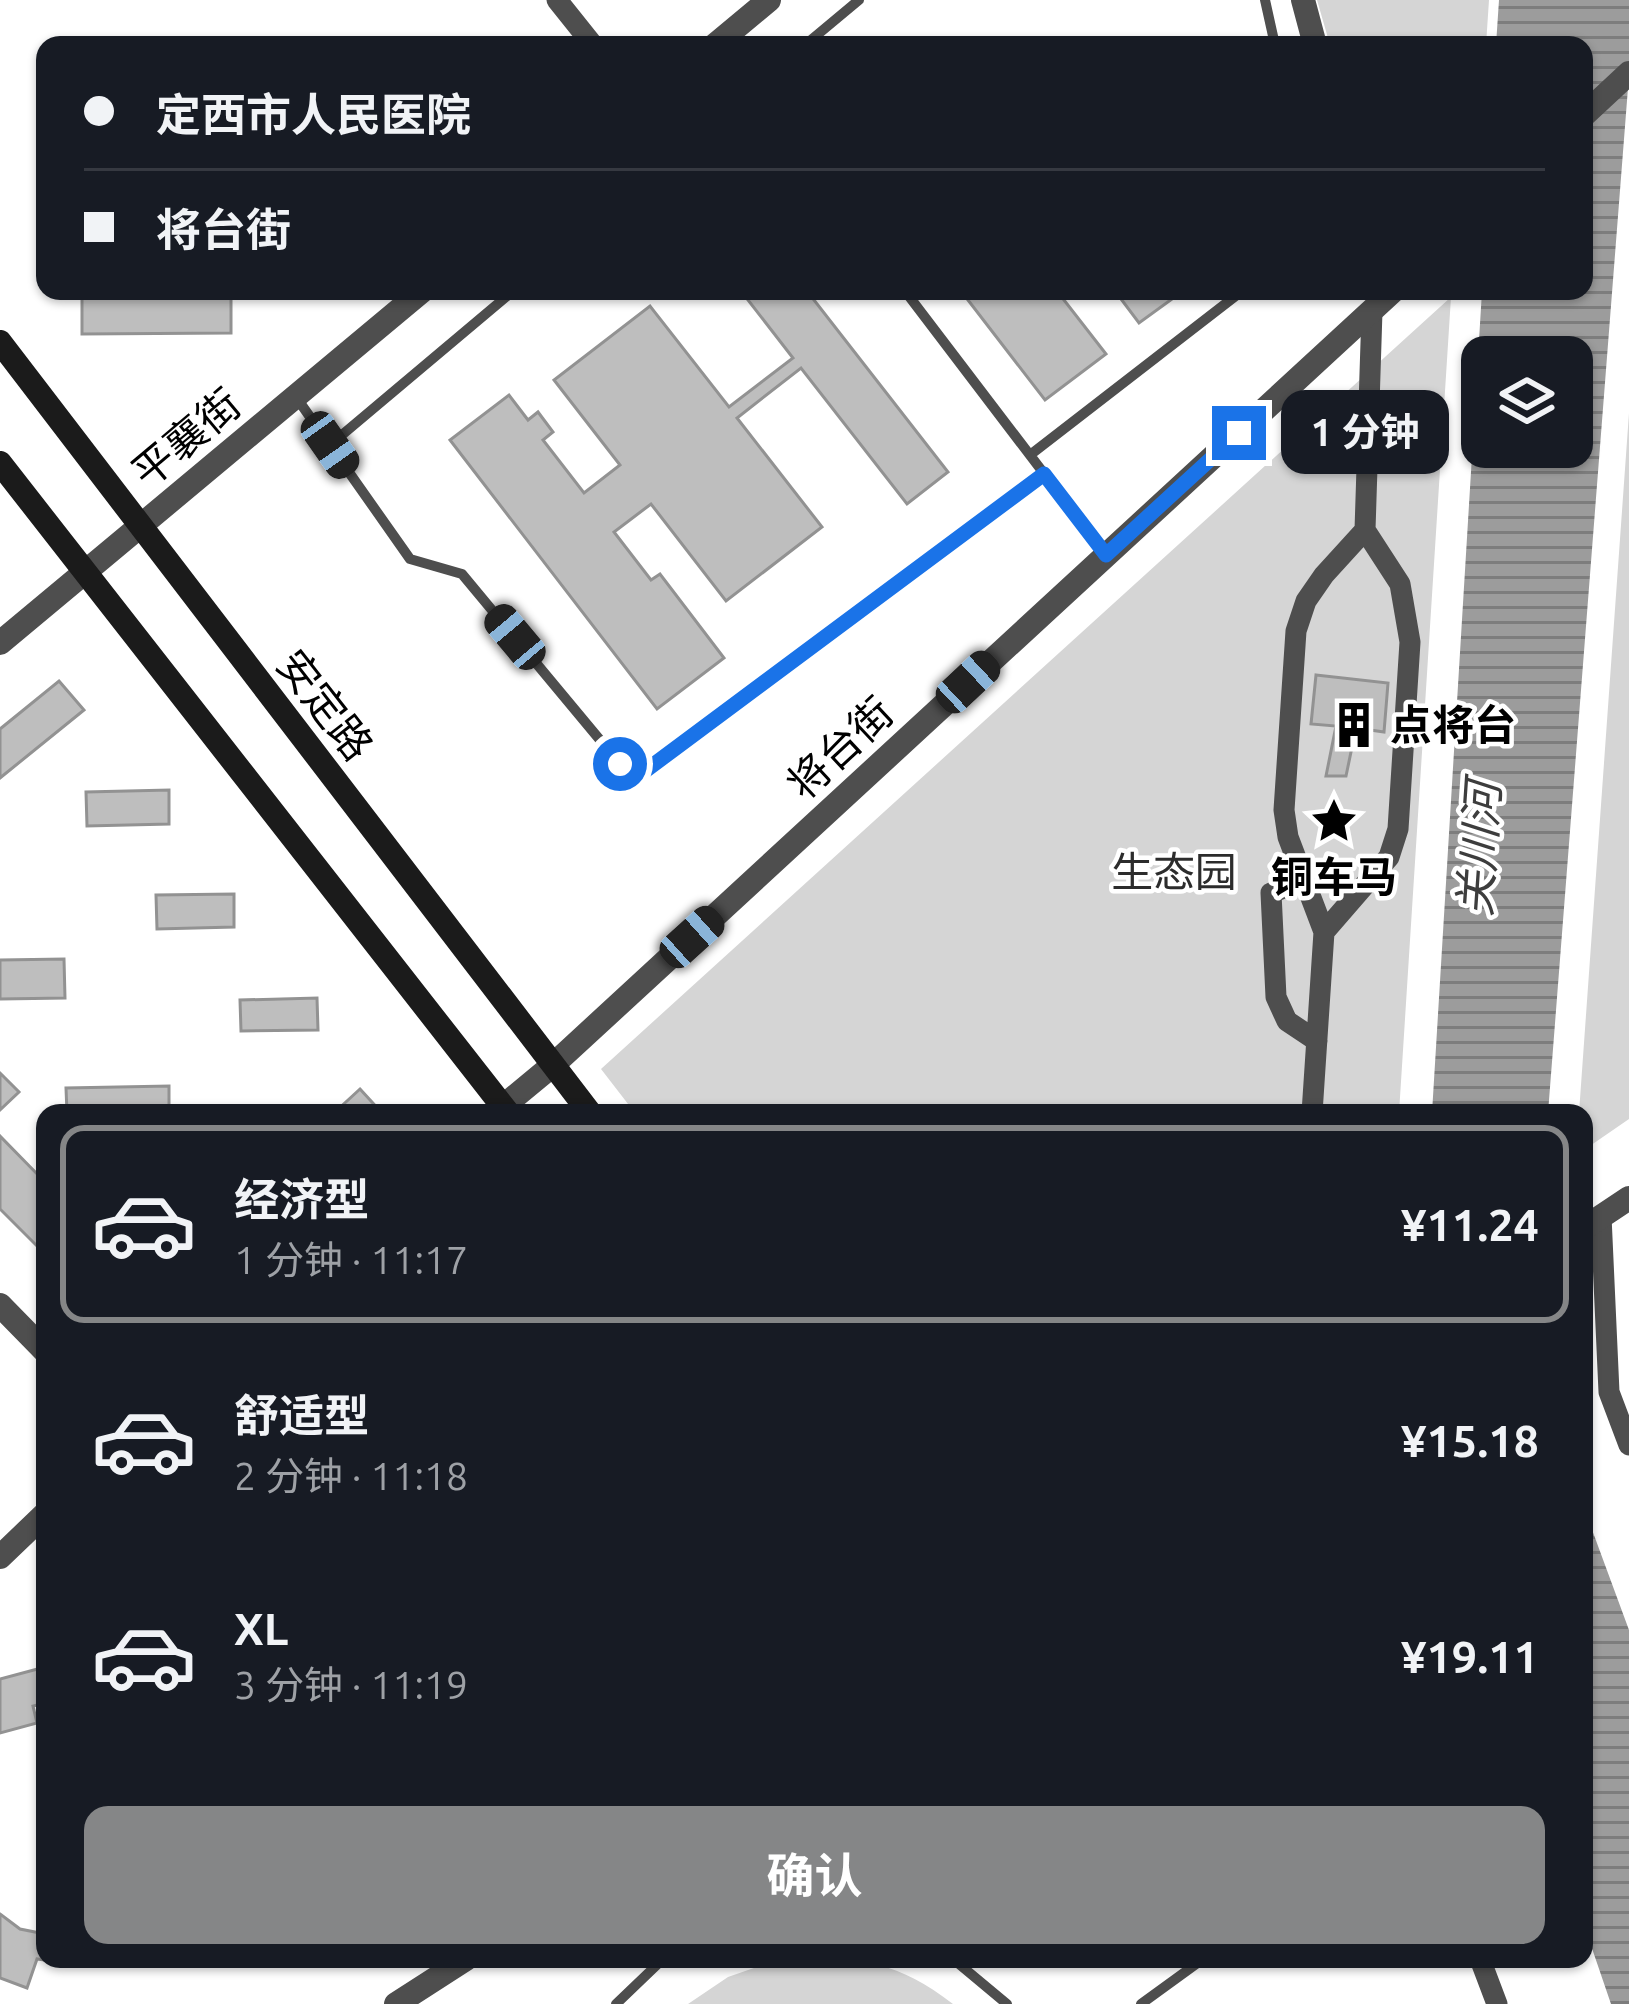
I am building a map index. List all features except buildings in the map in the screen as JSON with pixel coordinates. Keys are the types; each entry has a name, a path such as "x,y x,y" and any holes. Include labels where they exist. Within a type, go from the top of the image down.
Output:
{"main road":[{"name":"安定路","path":"0,342 583,1104"},
{"path":"0,463 497,1104"}],"street":[{"path":"557,0 586,36"},
{"path":"726,36 769,0"},
{"path":"1303,0 1313,36"},
{"path":"1593,107 1629,73"},
{"name":"平襄街","path":"0,643 411,300"},
{"path":"1324,932 1389,857 1398,829 1410,642 1400,584 1365,530 1370,301"},
{"name":"将台街","path":"510,1104 1106,555 1370,301"},
{"path":"1313,1104 1324,932 1288,837 1284,811 1296,631 1306,601 1365,530"},
{"path":"1304,880 1271,893 1276,998 1287,1021 1317,1041"},
{"path":"1629,1198 1593,1222 1610,1392 1629,1445"},
{"path":"0,1305 36,1342"},
{"path":"0,1557 36,1523"},
{"path":"396,2004 452,1968"},
{"path":"1483,1968 1497,2004"}],"lane":[{"path":"817,36 859,0"},
{"path":"1265,0 1273,36"},
{"path":"330,445 502,300"},
{"path":"912,300 1106,555"},
{"path":"1030,455 1230,300"},
{"path":"296,397 410,559 462,574 620,764 645,771 1044,474"},
{"path":"616,2004 654,1968"},
{"path":"964,1968 1007,2004"},
{"path":"1141,2004 1191,1968"}],"green space":[{"path":"1317,0 1489,0 1487,36 1327,36"},
{"name":"生态园","path":"1451,300 1400,1104 628,1104 601,1069"},
{"path":"1629,413 1629,1119 1593,1144 1593,1104 1580,1104"},
{"path":"754,1968 887,1968 953,2004 688,2004 728,1977"}],"water":[{"name":"关川河","path":"1499,0 1629,0 1629,75 1549,1104 1433,1104 1471,468 1593,468 1593,336 1479,336 1481,300 1593,300 1593,36 1497,36"},
{"path":"1593,1532 1629,1630 1629,2004 1611,2004 1593,1951"}],"place":[{"name":"点将台","path":"1354,725"},
{"name":"铜车马","path":"1334,821"}],"route":[{"path":"620,764 645,771 1044,474 1106,555 1239,433"}]}
